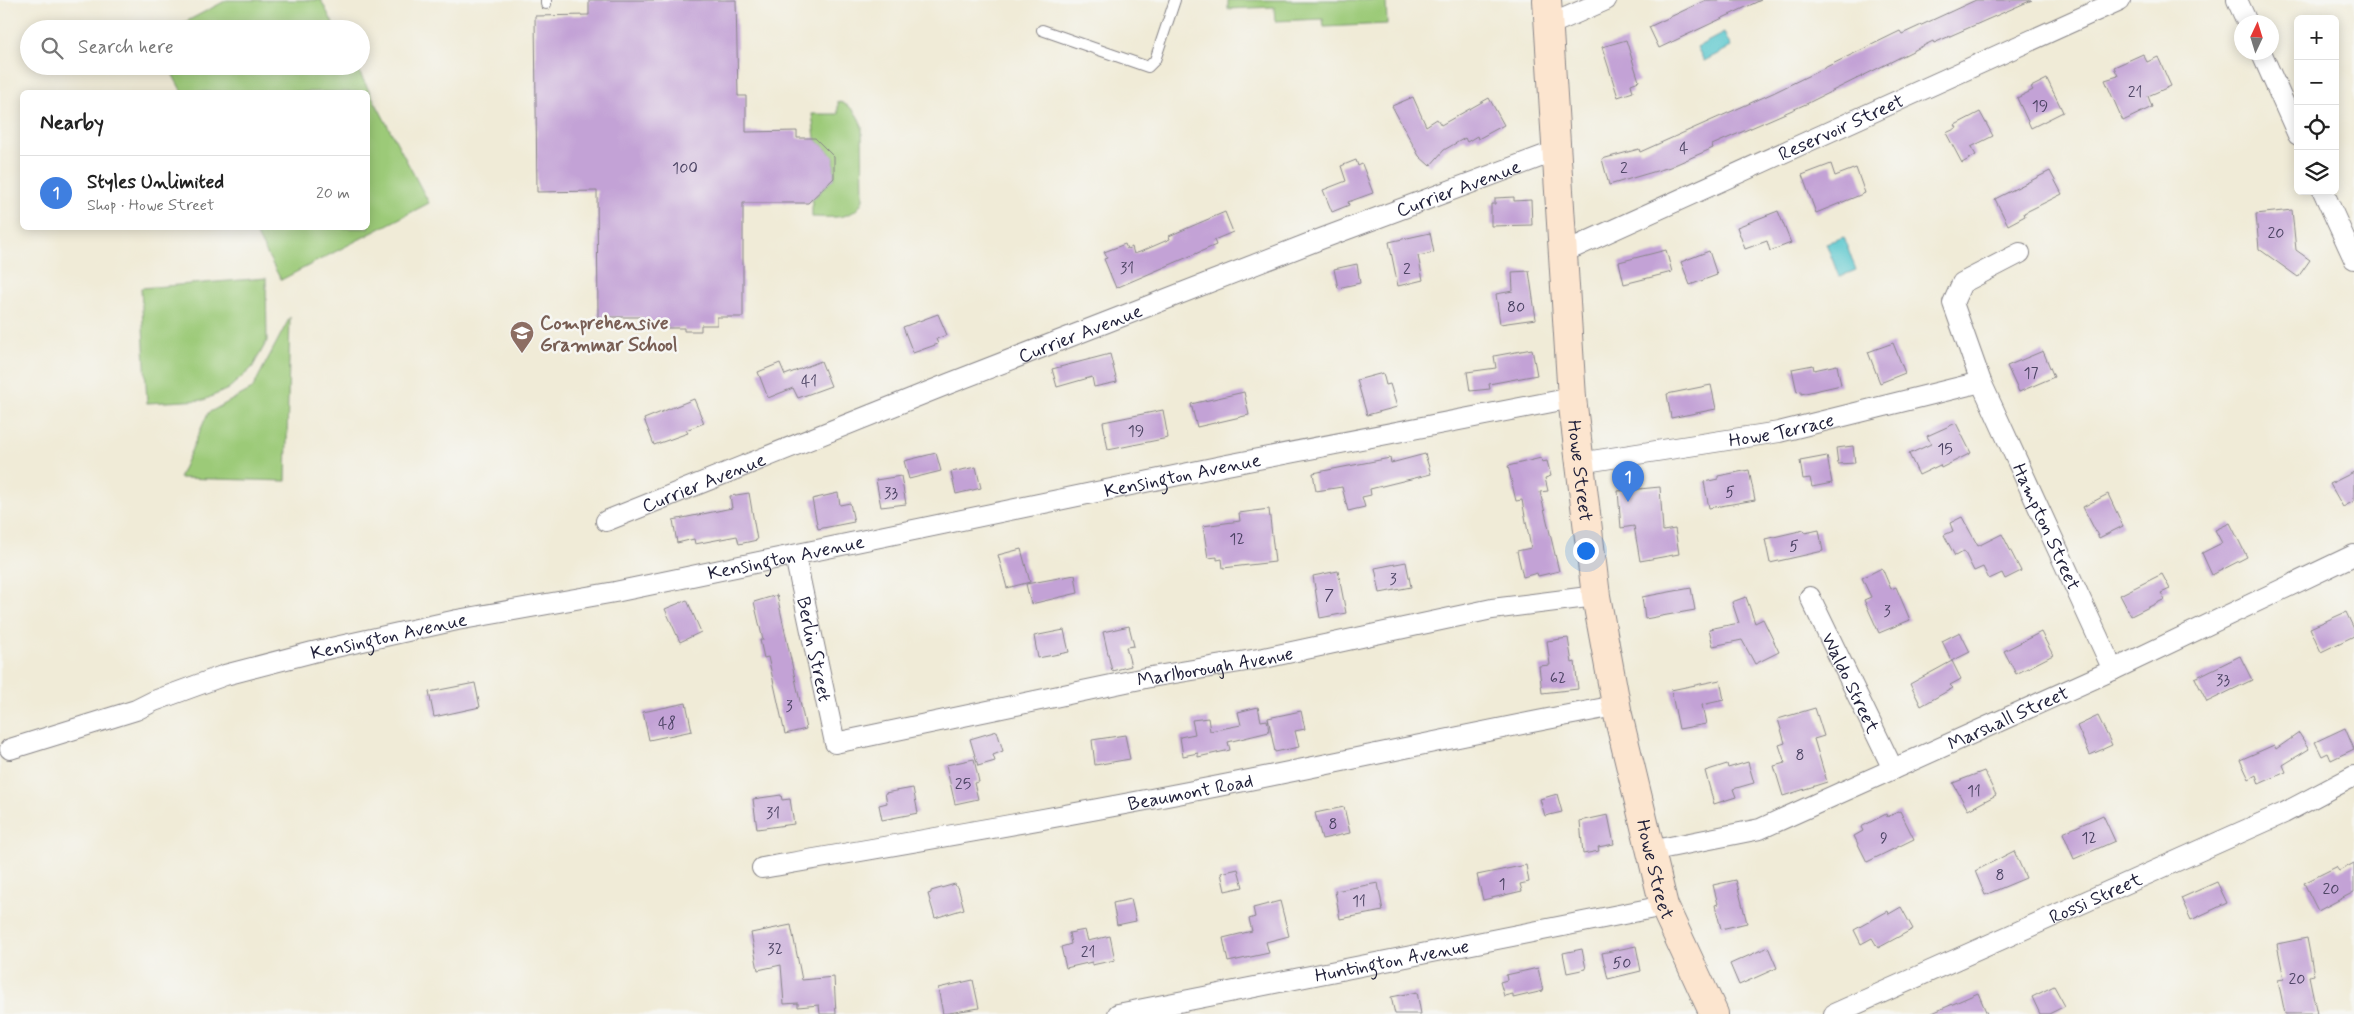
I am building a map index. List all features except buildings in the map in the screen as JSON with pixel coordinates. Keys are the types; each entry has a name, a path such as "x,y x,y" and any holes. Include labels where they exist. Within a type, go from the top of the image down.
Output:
{"main road":[{"name":"Howe Street","path":"1545,11 1572,398 1596,596 1616,706 1664,906 1714,1014"}],"street":[{"path":"1545,11 1606,0"},
{"name":"Reservoir Street","path":"1562,253 2120,0"},
{"path":"2237,0 2244,15"},
{"path":"2265,60 2294,126"},
{"name":"Currier Avenue","path":"606,521 957,380 1318,240 1556,151"},
{"path":"2325,195 2354,259"},
{"name":"Hampton Street","path":"2020,253 1962,283 1953,303 1981,382 2113,670"},
{"name":"Howe Terrace","path":"1579,463 1779,432 1981,382"},
{"name":"Kensington Avenue","path":"10,749 136,710 154,701 225,675 313,652 457,620 615,592 795,556 1208,468 1572,398"},
{"name":"Marshall Street","path":"1650,851 1760,829 2113,670 2354,555"},
{"name":"Berlin Street","path":"795,556 835,743"},
{"name":"Marlborough Avenue","path":"835,743 1145,678 1264,658 1492,609 1596,596"},
{"name":"Waldo Street","path":"1810,597 1893,769"},
{"name":"Beaumont Road","path":"762,868 1054,818 1616,706"},
{"name":"Rossi Street","path":"1834,1014 2284,812 2354,776"},
{"name":"Huntington Avenue","path":"1118,1014 1664,906"}],"lane":[{"path":"1042,30 1148,67 1155,60 1175,0"}],"green space":[{"path":"227,0 321,0 331,20 189,20"},
{"path":"1228,0 1386,0 1387,24 1324,27 1323,19 1275,21 1274,7 1228,9"},
{"path":"173,75 361,75 369,90 181,90"},
{"path":"370,92 429,203 281,280 254,230 370,230"},
{"path":"838,101 847,105 853,111 862,127 863,200 854,212 848,215 812,217 812,200 834,178 834,157 815,138 812,114 838,114"},
{"path":"266,278 267,341 252,368 228,389 204,400 147,403 141,288"},
{"path":"290,317 286,481 179,478 208,413 252,389"}],"water":[{"path":"1724,33 1731,47 1704,61 1697,47"},
{"path":"1844,237 1856,270 1839,277 1826,243"}],"place":[{"name":"Comprehensive Grammar School","path":"522,354"},
{"name":"Styles Unlimited","path":"1628,502"}]}
